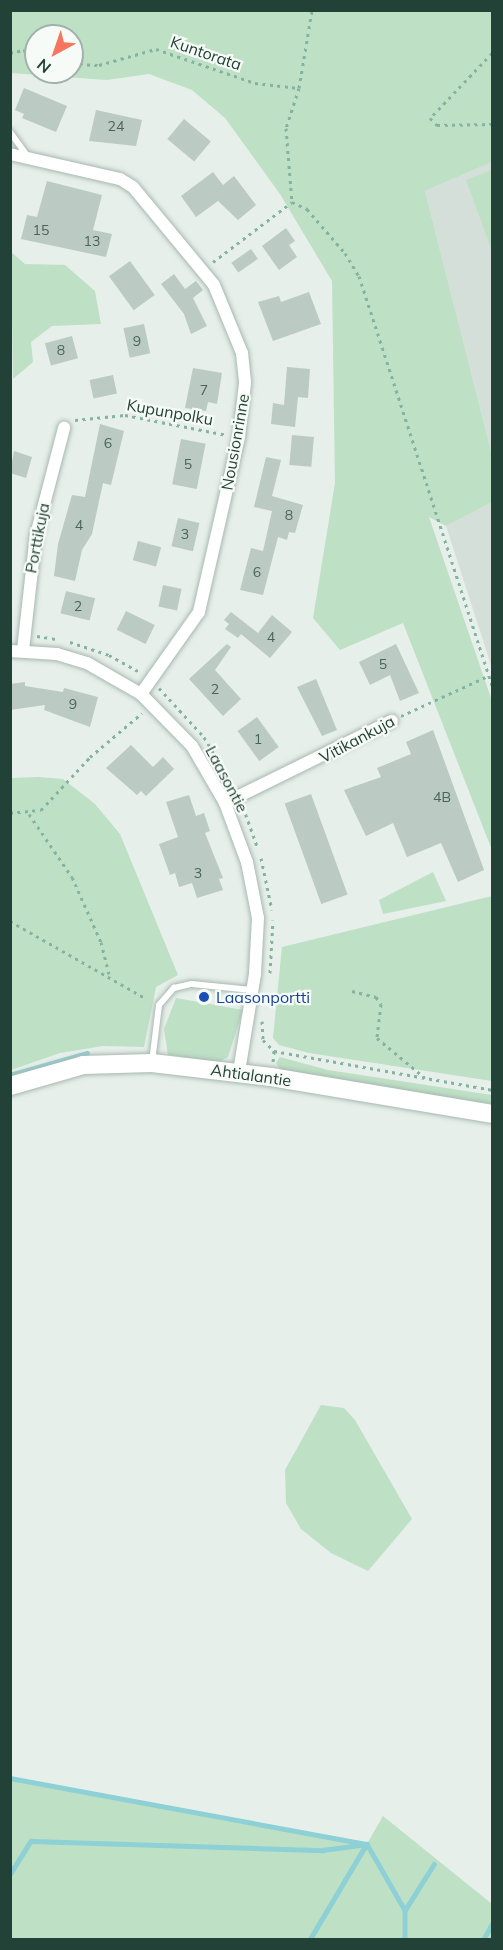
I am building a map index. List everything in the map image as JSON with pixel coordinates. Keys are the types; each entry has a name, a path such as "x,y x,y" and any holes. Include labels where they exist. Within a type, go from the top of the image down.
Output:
{"street":[{"name":"Nousionrinne","path":"10,154 112,177 133,187 203,268 223,302 244,363 239,437 199,612 141,694"},
{"name":"Porttikuja","path":"24,650 36,535 64,428"},
{"name":"Laasontie","path":"10,651 24,650 87,663 141,694 192,746 225,803 255,890 258,947 239,1072"},
{"name":"Vitikankuja","path":"225,803 392,721"},
{"name":"Ahtialantie","path":"10,1086 82,1065 152,1063 239,1072 492,1114"}],"lane":[{"path":"10,132 30,158"},
{"path":"152,1063 159,1005 174,988 192,984 252,990"}],"path":[{"path":"292,202 285,128 299,88 312,10"},
{"name":"Kuntorata","path":"84,64 99,65 156,49 255,83 299,88"},
{"path":"492,53 430,118 438,125 492,124"},
{"path":"212,264 292,202"},
{"path":"292,202 307,209 329,231 359,276 492,686"},
{"name":"Kupunpolku","path":"64,428 85,416 124,415 239,437"},
{"name":"Laasontie","path":"24,636 109,654 151,681 204,737 239,796 271,903 273,953 269,980"},
{"name":"Vitikankuja","path":"392,721 489,676"},
{"path":"10,813 29,814 41,810 90,757 153,704"},
{"path":"29,814 72,877 101,942 109,974"},
{"path":"10,921 109,974 145,998"},
{"path":"352,991 376,997 381,1004 377,1038 426,1080"},
{"path":"264,1014 263,1040 274,1051 271,1077"},
{"name":"Ahtialantie","path":"274,1051 492,1090"}],"shaded area":[{"path":"492,162 492,455 425,191"},
{"path":"492,502 492,668 446,526"}],"green space":[{"path":"10,11 492,11 492,162 425,191 492,455 492,502 446,526 429,517 492,701 492,850 403,623 340,650 313,618 335,483 332,281 280,194 225,118 192,90 149,74 107,80 84,78 84,24 24,24 24,74 11,73"},
{"path":"492,170 492,251 466,180"},
{"path":"11,252 25,264 65,265 95,291 101,324 52,326 31,342 33,362 13,379"},
{"path":"11,778 63,779 95,804 120,834 178,975 156,987 144,1047 103,1046 60,1053 11,1070"},
{"path":"433,872 446,901 383,914 379,900"},
{"path":"492,896 492,1081 309,1053 279,1045 273,1038 282,947"},
{"path":"176,998 243,1010 228,1057 219,1062 168,1055 164,1029"},
{"path":"280,1057 328,1070 492,1095 492,1104 282,1072 276,1063"},
{"path":"321,1405 344,1408 355,1420 412,1519 368,1571 331,1553 301,1529 286,1503 285,1470"},
{"path":"10,1778 367,1844 383,1816 492,1904 492,1939 11,1939"}],"building":[{"path":"24,88 67,106 56,132 22,118 24,114 15,110"},
{"path":"96,110 142,120 136,146 89,141"},
{"path":"184,119 211,141 194,161 167,139"},
{"path":"213,172 223,185 234,176 256,205 238,220 218,201 196,217 181,196"},
{"path":"47,181 102,195 93,230 112,234 106,257 21,239 27,215 37,217"},
{"path":"286,228 295,241 289,245 297,257 279,270 262,246"},
{"path":"251,249 258,259 238,273 231,263"},
{"path":"130,261 155,295 134,310 109,276"},
{"path":"174,274 185,289 196,281 203,290 193,298 207,326 191,334 184,314 161,284"},
{"path":"309,292 321,324 273,341 258,302 279,296 281,302"},
{"path":"144,324 150,353 130,358 123,328"},
{"path":"72,336 78,358 51,365 45,343"},
{"path":"287,367 310,369 308,398 298,397 295,427 271,424 273,403 284,405"},
{"path":"193,368 222,373 217,404 208,402 206,411 185,408"},
{"path":"113,375 117,394 93,399 90,380"},
{"path":"100,424 124,431 111,485 103,483 92,534 82,550 75,581 54,576 58,544 72,495 85,497"},
{"path":"292,435 314,437 311,467 289,465"},
{"path":"181,439 206,444 197,489 172,484"},
{"path":"14,451 32,457 26,478 10,473"},
{"path":"266,457 281,460 272,496 303,505 295,533 289,532 287,540 278,537 263,595 240,590 251,548 263,551 272,511 254,507"},
{"path":"178,518 199,523 193,551 171,546"},
{"path":"138,541 161,547 156,567 133,560"},
{"path":"163,585 182,589 177,610 158,607"},
{"path":"66,591 95,598 90,621 60,613"},
{"path":"126,611 155,625 146,644 117,630"},
{"path":"231,612 258,633 272,615 292,632 270,658 241,634 238,638 225,629 229,624 224,620"},
{"path":"227,644 231,647 215,670 241,699 223,716 189,679"},
{"path":"396,644 419,693 400,701 390,675 370,685 359,662"},
{"path":"316,679 337,730 322,736 297,687"},
{"path":"25,682 25,686 63,692 64,688 98,697 90,727 44,710 45,705 10,710 10,684"},
{"path":"257,717 279,747 259,761 238,731"},
{"path":"433,730 484,870 458,882 441,843 407,857 393,823 366,836 344,790 381,777 377,768 411,754 406,742"},
{"path":"131,745 153,767 163,757 174,769 146,796 141,791 137,795 106,768"},
{"path":"311,794 348,895 321,904 285,804"},
{"path":"189,795 196,816 204,813 210,831 205,833 223,878 219,879 223,890 197,898 192,883 179,887 175,873 170,875 159,844 178,837 166,802"}],"waterway":[{"path":"10,1075 87,1053"},
{"path":"10,1778 367,1844 310,1940"},
{"path":"10,1874 31,1841 323,1850 367,1844 405,1910 405,1940"},
{"path":"405,1910 434,1864"},
{"path":"483,1940 492,1924"}],"place":[{"name":"Laasonportti","path":"204,997"}]}
